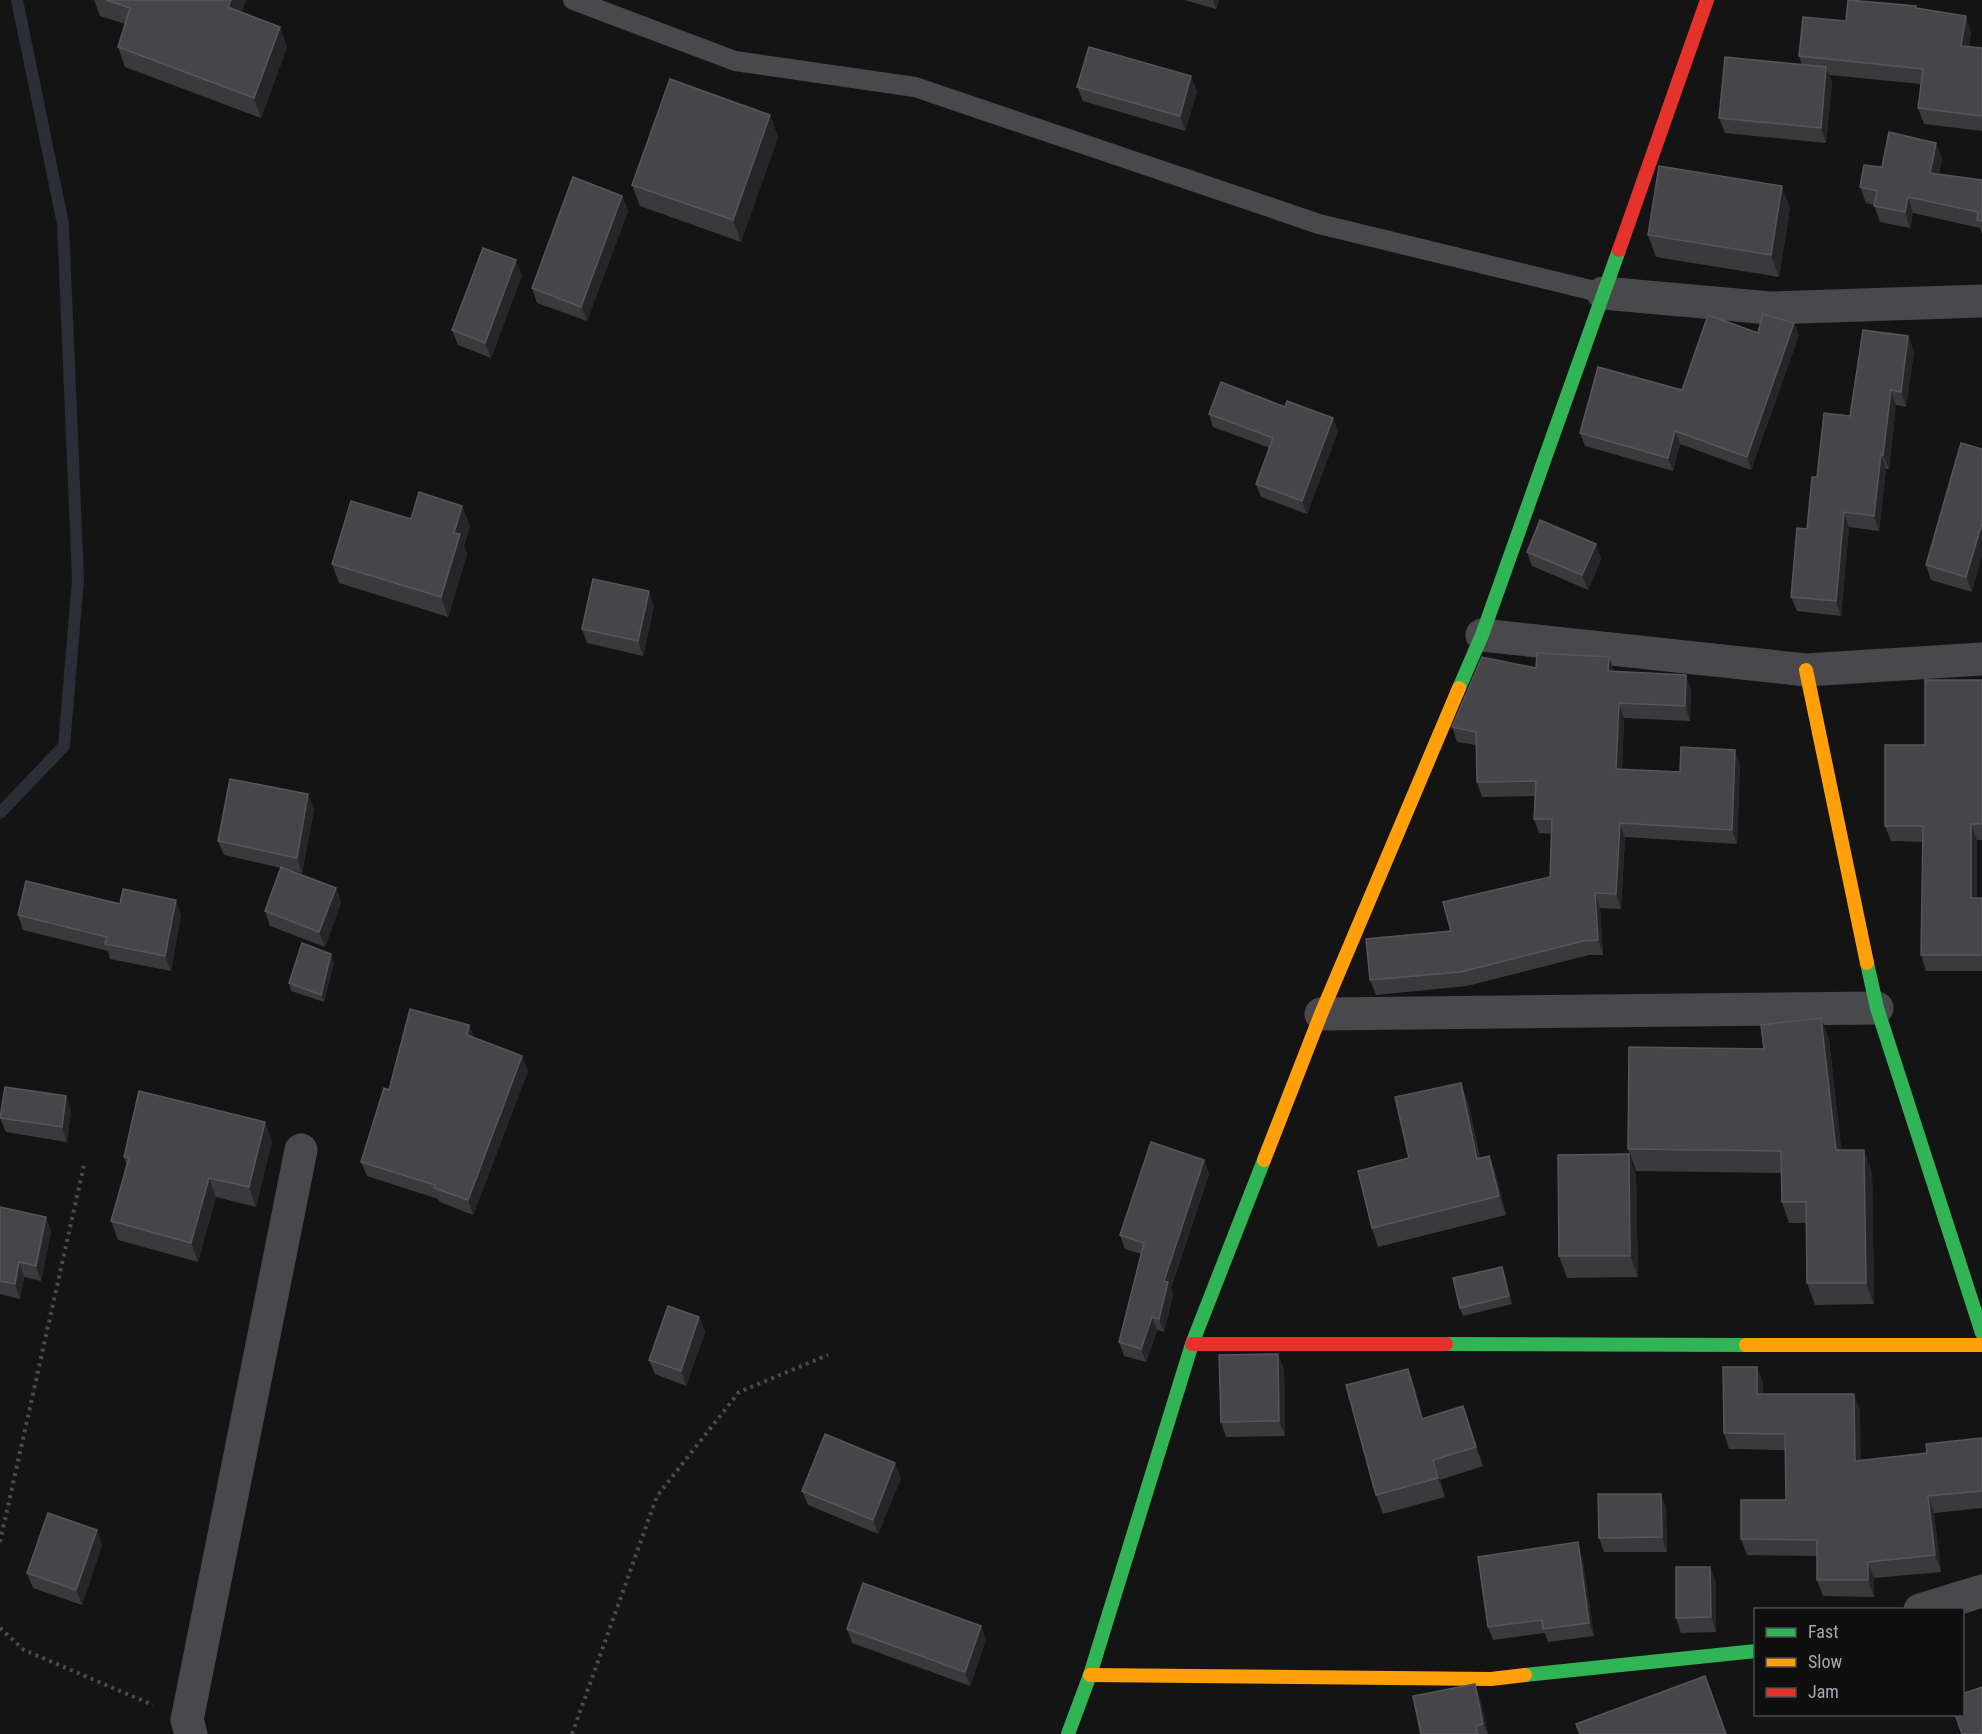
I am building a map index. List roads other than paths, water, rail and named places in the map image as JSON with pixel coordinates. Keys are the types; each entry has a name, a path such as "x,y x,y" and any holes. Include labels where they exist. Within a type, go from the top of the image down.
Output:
{"street":[{"path":"1068,1734 1090,1675 1192,1344 1320,1014 1482,635 1707,0"},
{"path":"1603,292 1770,308 1982,301"},
{"path":"1482,635 1806,670 1982,659"},
{"path":"1806,670 1876,1008 1982,1333"},
{"path":"1320,1014 1876,1008"},
{"path":"189,1727 301,1150"},
{"path":"1192,1344 1982,1345"},
{"path":"1927,1608 1982,1591"},
{"path":"1090,1675 1491,1679 1754,1651"}],"lane":[{"path":"573,0 735,61 915,87 1319,224 1603,292"}],"waterway":[{"path":"0,813 64,746 78,579 63,224 17,0"}]}
